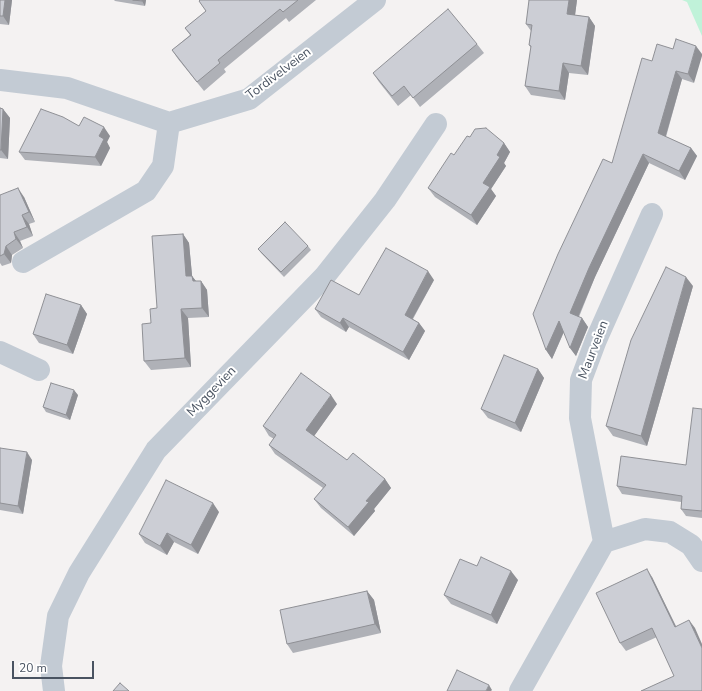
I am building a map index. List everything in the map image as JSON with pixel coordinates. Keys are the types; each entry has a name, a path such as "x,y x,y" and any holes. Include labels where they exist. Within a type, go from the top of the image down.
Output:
{"street":[{"name":"Tordivelveien","path":"169,123 249,99 375,0"},
{"path":"0,80 67,88 169,123 163,166 146,191 23,262"},
{"name":"Myggevien","path":"54,691 51,666 58,616 78,573 156,450 324,277 385,200 436,124"},
{"name":"Maurveien","path":"604,542 580,418 581,380 596,340 652,214"},
{"path":"0,352 40,370"},
{"path":"520,691 604,542 645,529 670,532 691,545 702,561"}],"green space":[{"path":"682,0 702,0 702,36 687,2"}],"building":[{"path":"0,0 5,0 3,16 0,16"},
{"path":"298,0 283,12 280,9 218,60 220,63 197,82 172,50 191,35 185,28 206,11 199,1"},
{"path":"529,0 569,0 567,14 589,17 581,66 563,63 559,91 525,86 531,46 529,45 532,25 526,24"},
{"path":"448,9 477,44 413,98 404,86 392,96 373,73"},
{"path":"676,39 696,46 688,74 676,71 658,133 691,148 679,171 643,154 589,268 570,313 582,318 570,348 559,321 546,350 533,314 558,254 603,159 612,163 642,58 652,61 657,44 673,49"},
{"path":"0,108 3,109 1,150 0,150"},
{"path":"41,109 63,117 79,126 84,117 104,127 99,136 104,139 95,157 19,152"},
{"path":"486,128 504,143 497,155 500,157 483,183 490,187 471,215 428,188 451,153 454,155 467,136 470,137 475,129"},
{"path":"18,188 29,212 22,215 27,227 14,232 16,239 6,246 4,254 0,256 0,195"},
{"path":"285,222 308,246 281,272 258,249"},
{"path":"183,234 186,276 192,276 193,281 201,281 202,308 181,309 185,358 144,361 142,324 151,323 150,309 157,308 152,236"},
{"path":"386,248 428,271 405,315 419,323 403,352 343,318 340,323 315,309 331,280 359,295"},
{"path":"666,267 686,277 641,436 606,426 631,340"},
{"path":"46,294 81,305 67,345 33,334"},
{"path":"504,355 538,369 515,423 481,409"},
{"path":"301,373 331,395 306,430 347,460 353,453 385,479 366,501 369,502 348,527 314,499 326,485 269,445 276,435 263,426"},
{"path":"51,383 74,390 66,415 43,407"},
{"path":"693,408 702,409 702,511 681,509 682,496 617,486 621,456 686,465"},
{"path":"0,448 27,452 18,506 0,503"},
{"path":"166,480 213,503 191,545 167,533 160,546 139,534"},
{"path":"481,557 511,571 491,615 444,595 460,559 477,566"},
{"path":"647,569 675,627 689,620 702,648 702,691 641,691 674,676 652,628 620,643 596,593"},
{"path":"367,591 375,624 287,644 280,610"},
{"path":"457,670 489,685 486,691 447,691"},
{"path":"120,683 129,691 113,691"}]}
